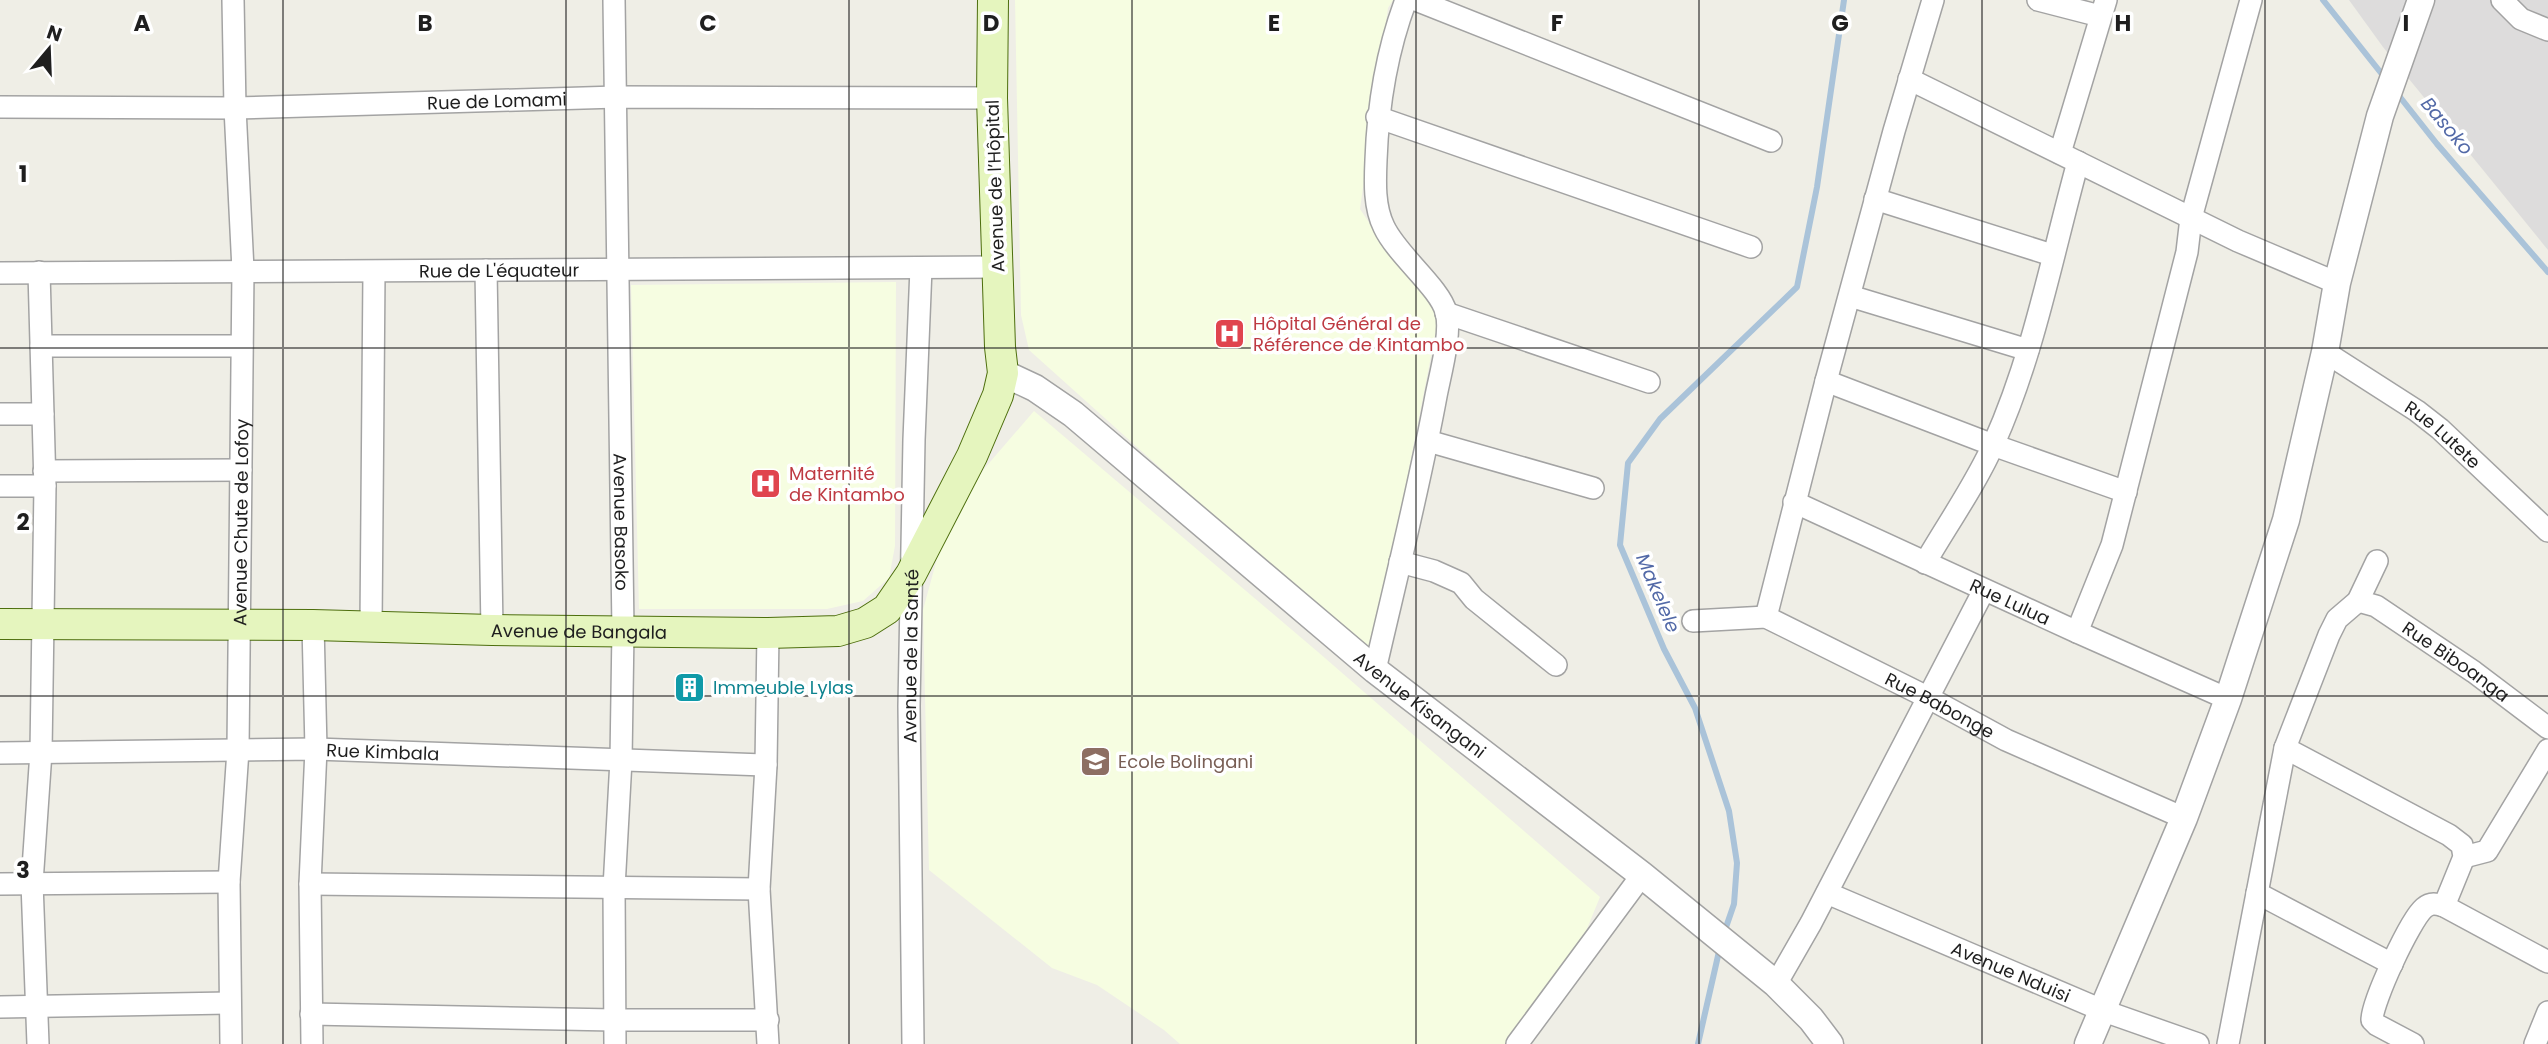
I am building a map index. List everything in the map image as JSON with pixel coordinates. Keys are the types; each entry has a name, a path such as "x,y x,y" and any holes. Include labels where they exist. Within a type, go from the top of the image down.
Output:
{"main road":[{"name":"Avenue de l’Hôpital","path":"993,0 992,98 1003,373"},
{"name":"Avenue de Bangala","path":"0,624 313,625 768,633 838,631 865,623 887,609 911,574 986,426 1003,373"}],"street":[{"name":"Avenue Chute de Lofoy","path":"231,1044 229,882 238,750 243,270 233,0"},
{"name":"Avenue Basoko","path":"614,0 623,630 621,760 614,888 615,1044"},
{"path":"1375,670 1428,441 1445,349 1446,313 1436,295 1398,251 1382,225 1374,190 1377,117 1392,35 1406,0"},
{"path":"1416,0 1771,141"},
{"path":"1766,617 1875,199 1933,0"},
{"path":"1925,562 1993,445 2028,350 2052,256 2069,158 2103,8 2038,0"},
{"path":"2077,632 2109,554 2186,252 2191,218 2251,0"},
{"path":"2088,1044 2184,818 2228,699 2286,520 2325,352 2337,283 2380,116 2421,0"},
{"path":"2502,0 2521,19 2548,30"},
{"path":"1909,79 2191,218 2337,283"},
{"name":"Rue de Lomami","path":"0,107 235,108 617,97 992,98"},
{"path":"1377,117 1751,247"},
{"path":"1875,199 2052,256"},
{"name":"Rue de L'équateur","path":"0,272 997,267"},
{"name":"Avenue de la Santé","path":"913,1044 909,706 921,268"},
{"path":"486,270 492,630"},
{"path":"38,272 45,478 41,752 32,883 38,1044"},
{"path":"371,626 374,272"},
{"path":"1850,296 2028,350"},
{"path":"1446,313 1649,382"},
{"path":"41,346 242,346"},
{"name":"Rue Lutete","path":"2325,352 2417,411 2548,531"},
{"name":"Avenue Kisangani","path":"1003,373 1035,388 1073,414 1375,670 1690,913 1776,984 1811,1019 1830,1044"},
{"path":"1826,381 2126,492"},
{"path":"0,414 43,414"},
{"path":"1428,441 1593,488"},
{"path":"0,486 45,478 241,470"},
{"name":"Rue Lulua","path":"1794,502 2228,699"},
{"path":"2228,1044 2285,748 2329,635 2337,619 2358,601 2377,561"},
{"path":"1399,562 1434,570 1461,583 1474,598 1556,665"},
{"path":"1776,984 1827,893 1984,590"},
{"name":"Rue Biboanga","path":"2358,601 2376,606 2420,635 2548,728"},
{"name":"Rue Babonge","path":"1693,621 1766,617 1929,698 2006,740 2184,818"},
{"path":"312,1044 310,884 316,750 313,625"},
{"path":"768,633 766,765 758,889 768,1044"},
{"path":"2285,748 2449,835 2462,845 2464,857 2444,906"},
{"name":"Rue Kimbala","path":"0,754 316,750 766,765"},
{"path":"2464,857 2487,851 2548,750"},
{"path":"1517,1044 1642,875"},
{"path":"0,884 229,882"},
{"path":"310,884 758,889"},
{"name":"Avenue Nduisi","path":"1827,893 2104,1011 2198,1044"},
{"path":"2257,893 2392,964"},
{"path":"2413,1044 2372,1020 2372,1011 2392,964 2425,907 2433,903 2444,906 2548,962"},
{"path":"0,1007 229,1003"},
{"path":"2535,1044 2548,1012"},
{"path":"311,1014 768,1020"}],"shaded area":[{"name":"Hôpital Général de Référence de Kintambo","path":"1015,0 1393,0 1388,8 1360,209 1378,236 1441,305 1372,658 1029,350 1021,315"},
{"path":"2349,0 2548,0 2548,250 2383,47"},
{"name":"Maternité de Kintambo","path":"896,282 895,546 889,578 863,601 827,609 639,609 631,285"},
{"path":"1034,411 1318,652 1600,897 1586,931 1505,1044 1180,1044 1164,1030 1097,985 1052,968 929,870 923,610 944,533 984,469"}],"waterway":[{"name":"Makelele","path":"1724,933 1734,904 1737,863 1729,811 1695,708 1664,649 1620,545 1628,463 1660,419 1797,287 1817,187 1844,0"},
{"name":"Basoko","path":"2323,0 2385,78"},
{"name":"Basoko","path":"2396,92 2437,144 2548,272"},
{"name":"Makelele","path":"1698,1044 1720,947"}],"place":[{"name":"Hôpital Général de Référence de Kintambo","path":"1230,333"},
{"name":"Maternité de Kintambo","path":"766,483"},
{"name":"Immeuble Lylas","path":"690,687"},
{"name":"Ecole Bolingani","path":"1095,761"}]}
